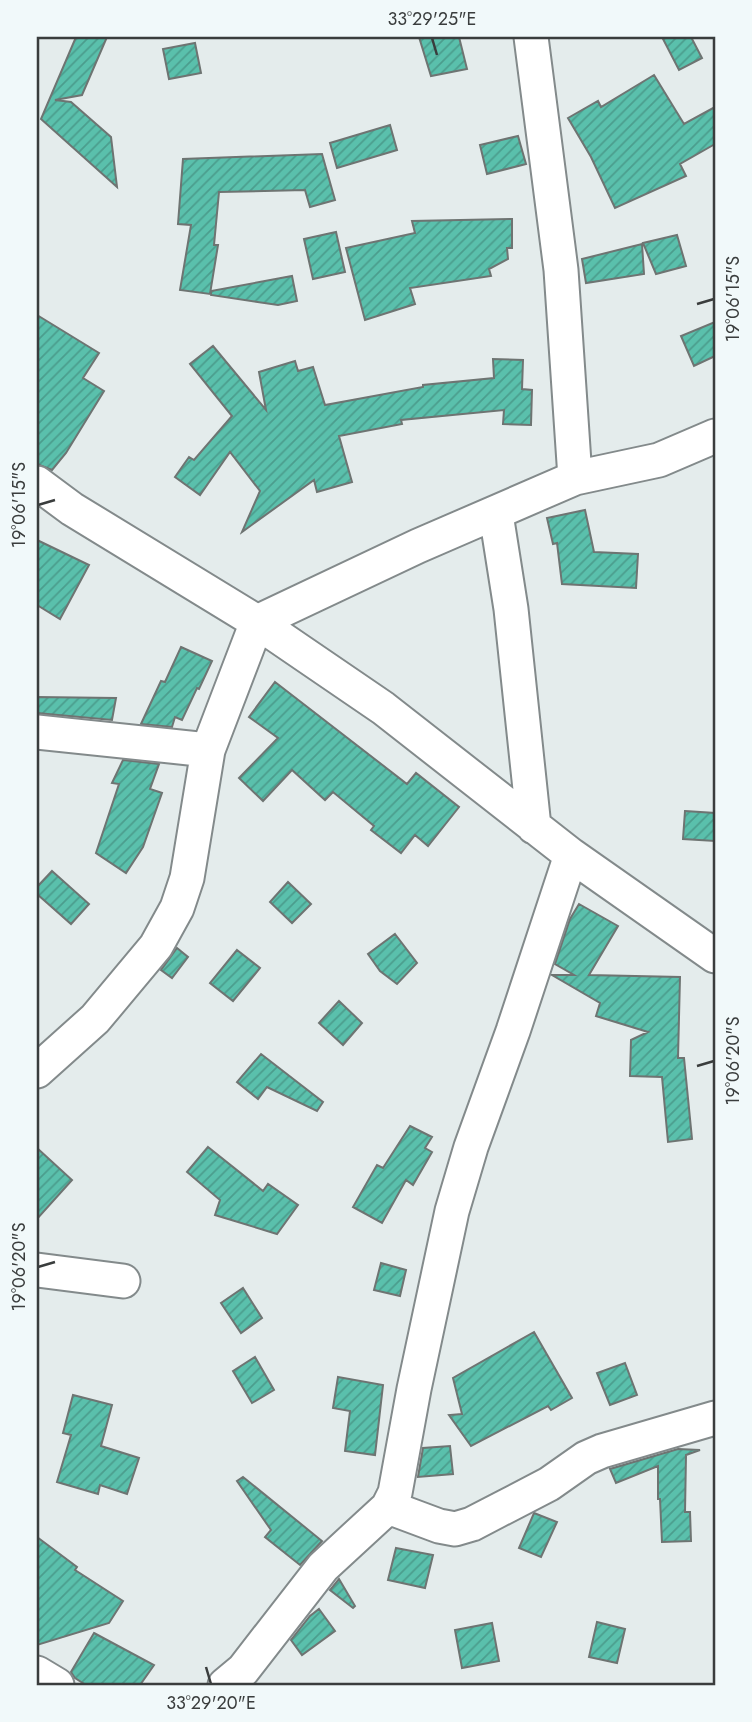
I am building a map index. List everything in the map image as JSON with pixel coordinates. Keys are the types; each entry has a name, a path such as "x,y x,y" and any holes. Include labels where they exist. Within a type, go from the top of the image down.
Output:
{"street":[{"path":"538,39 561,271 575,478"},
{"path":"37,1072 95,1019 156,946 177,908 187,878 208,750 257,622 418,546 575,478 659,460 715,436"},
{"path":"37,483 72,509 257,622 383,708 570,855 715,956"},
{"path":"496,514 511,609 534,827"},
{"path":"37,732 208,750"},
{"path":"225,1685 243,1670 323,1567 388,1507 395,1493 452,1211 471,1146 513,1031 570,855"},
{"path":"37,1270 123,1281"},
{"path":"388,1507 455,1529 472,1524 549,1484 586,1458 602,1451 715,1418"},
{"path":"37,1673 57,1685"}],"building":[{"path":"76,37 107,37 82,95 55,100 71,102 111,137 117,187 41,119"},
{"path":"419,37 459,37 467,69 431,76"},
{"path":"662,37 691,37 702,58 679,70"},
{"path":"195,43 201,73 169,79 163,49"},
{"path":"654,75 684,124 715,107 715,144 680,164 686,176 615,208 591,157 568,118 598,101 601,107"},
{"path":"390,125 397,150 337,168 330,143"},
{"path":"518,136 526,164 487,174 480,145"},
{"path":"322,154 335,200 310,207 305,190 219,192 214,245 218,245 210,294 180,290 191,225 178,224 183,159"},
{"path":"512,219 512,248 507,248 508,259 489,269 491,276 410,288 415,304 365,320 346,248 415,233 412,221"},
{"path":"336,232 345,272 313,279 304,239"},
{"path":"677,235 686,266 656,274 643,243"},
{"path":"642,244 644,274 586,283 582,259"},
{"path":"292,276 297,301 278,305 211,295 211,291"},
{"path":"37,315 99,353 83,378 104,391 66,453 52,470 37,464"},
{"path":"715,322 715,356 694,366 681,336"},
{"path":"213,346 266,410 259,372 295,361 298,371 313,367 325,405 423,385 494,378 493,359 523,360 522,389 532,390 531,425 503,424 504,410 401,420 402,424 339,436 352,482 317,492 314,480 242,532 260,491 230,452 200,495 175,477 189,457 194,460 232,416 190,364"},
{"path":"585,510 594,552 638,554 636,588 562,584 557,543 553,544 547,518"},
{"path":"37,540 89,565 60,619 37,605"},
{"path":"181,647 212,661 199,689 197,688 182,720 175,717 172,727 141,724 161,681 165,682"},
{"path":"275,682 407,784 416,773 459,807 428,846 415,835 401,853 371,830 374,826 333,792 325,800 292,770 263,801 239,778 278,738 249,717"},
{"path":"37,697 116,698 112,720 37,713"},
{"path":"123,760 159,764 150,789 162,793 143,847 126,873 96,853 119,784 112,783"},
{"path":"685,811 715,813 715,841 683,839"},
{"path":"52,871 89,904 71,924 37,894 37,887"},
{"path":"288,882 311,904 292,923 270,902"},
{"path":"579,904 618,926 589,975 680,977 678,1058 684,1058 692,1139 668,1142 662,1077 630,1076 631,1040 648,1032 596,1016 600,1003 552,975 574,975 555,964 570,919"},
{"path":"395,934 417,963 397,984 380,971 368,954"},
{"path":"177,948 188,957 172,978 161,970"},
{"path":"237,950 260,968 233,1001 210,983"},
{"path":"339,1001 362,1023 343,1045 319,1023"},
{"path":"261,1054 323,1102 317,1111 267,1087 258,1099 237,1082"},
{"path":"410,1126 432,1137 425,1148 432,1152 413,1185 406,1180 382,1223 353,1207 377,1165 383,1168"},
{"path":"208,1147 263,1191 268,1184 298,1205 277,1234 215,1215 220,1200 187,1172"},
{"path":"37,1148 72,1180 37,1219"},
{"path":"381,1263 406,1270 400,1296 374,1290"},
{"path":"243,1288 262,1318 241,1333 221,1303"},
{"path":"534,1332 572,1398 551,1410 548,1406 471,1446 449,1415 462,1414 453,1378"},
{"path":"255,1357 274,1390 252,1403 233,1371"},
{"path":"625,1363 637,1395 610,1405 597,1373"},
{"path":"338,1377 383,1385 375,1455 345,1451 350,1411 333,1408"},
{"path":"73,1395 112,1405 101,1446 139,1458 127,1494 100,1485 98,1494 57,1482 71,1435 63,1433"},
{"path":"450,1446 453,1474 418,1477 423,1448"},
{"path":"678,1449 700,1450 686,1455 685,1512 690,1512 691,1541 662,1542 658,1466 616,1483 610,1469"},
{"path":"243,1477 322,1541 300,1565 265,1537 271,1530 237,1481"},
{"path":"534,1513 557,1522 541,1557 519,1548"},
{"path":"37,1537 77,1567 75,1570 123,1601 109,1623 37,1645"},
{"path":"396,1548 433,1555 425,1588 388,1580"},
{"path":"339,1579 355,1606 353,1608 330,1590"},
{"path":"319,1609 335,1631 302,1655 291,1640"},
{"path":"597,1622 625,1629 617,1663 589,1657"},
{"path":"492,1623 499,1661 462,1668 455,1630"},
{"path":"94,1633 154,1665 140,1685 86,1685 75,1678 71,1672"}]}
